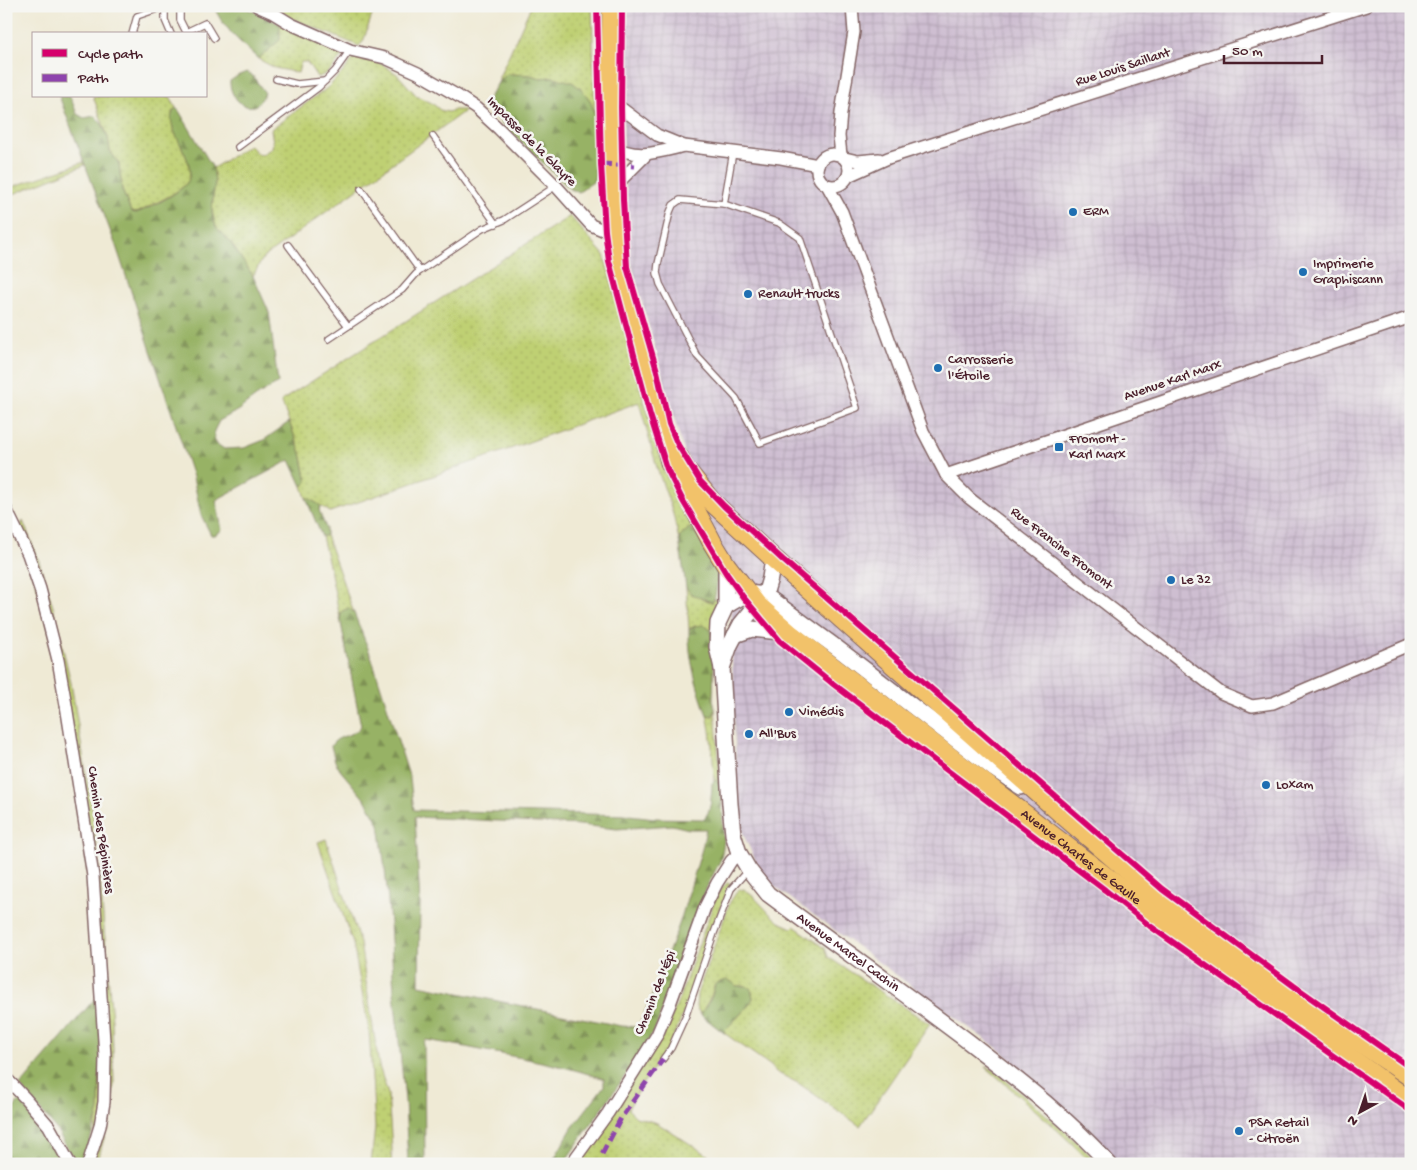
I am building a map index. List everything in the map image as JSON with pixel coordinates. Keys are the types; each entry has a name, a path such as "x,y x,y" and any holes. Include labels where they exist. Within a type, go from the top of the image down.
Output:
{"main road":[{"path":"605,6 611,41"},
{"path":"612,6 613,146 617,252 664,432 670,462 726,565 757,598"},
{"path":"664,432 686,468 713,503 773,558"},
{"name":"Avenue Charles de Gaulle","path":"773,558 1064,816 1151,890 1277,986 1411,1077"},
{"name":"Avenue Charles de Gaulle","path":"757,598 789,633 1192,942 1411,1102"}],"street":[{"name":"Impasse de la Glayre","path":"257,6 274,13 290,24 350,50 385,58 418,73 458,96 482,113 556,186 591,225 605,231 615,232"},
{"path":"612,95 622,108 657,135 684,146 781,158 821,175 830,186 839,185 846,180 849,167 843,157 839,136 854,32 852,6"},
{"name":"Rue Louis Saillant","path":"848,176 888,158 1366,6"},
{"path":"821,175 823,157 827,155 831,147 841,113"},
{"path":"613,146 622,152 647,154 684,146"},
{"path":"614,192 623,178 647,154"},
{"path":"827,155 832,154 843,157"},
{"name":"Rue Louis Saillant","path":"843,157 858,161 888,158"},
{"name":"Rue Francine Fromont","path":"821,175 842,212 923,431 946,475 969,498 1221,693 1252,706 1273,703 1411,644"},
{"name":"Rue Francine Fromont","path":"839,185 842,212"},
{"name":"Avenue Karl Marx","path":"946,475 1411,317"},
{"name":"Chemin des Pépinières","path":"6,509 28,554 40,589 58,660 93,876 105,1056 105,1086 100,1126 88,1164"},
{"name":"Avenue Marcel Cachin","path":"722,668 735,635 770,578 773,558"},
{"name":"Avenue Marcel Cachin","path":"726,565 726,606 718,623 717,647 722,668 730,804 734,834 739,853 749,870 768,894 1010,1073 1075,1129 1109,1164"},
{"path":"726,606 757,598"},
{"name":"Avenue Charles de Gaulle","path":"757,598 829,642 994,769 1064,816"},
{"path":"735,635 752,629 789,633"},
{"name":"Chemin de l'Épi","path":"571,1164 608,1113 657,1035 705,907 717,883 731,861 739,853"},
{"path":"6,1078 26,1098 49,1126 70,1164"}],"lane":[{"path":"133,32 137,16 166,6 165,20 170,32"},
{"path":"180,6 180,20 186,32"},
{"path":"188,32 205,23 214,38"},
{"path":"238,147 319,87 343,62 350,50"},
{"path":"276,79 298,84 325,81"},
{"path":"432,136 496,224"},
{"path":"724,204 733,152"},
{"path":"328,339 402,290 420,271 482,229 504,220 556,186"},
{"path":"361,189 420,271"},
{"path":"680,200 724,204 779,223 800,238 857,408 760,443 736,398 697,356 660,284 658,264 673,205 680,200"},
{"path":"288,245 348,326"},
{"path":"663,1059 671,1048 686,1015 731,889 749,870"}],"shaded area":[{"path":"628,6 1411,6 1411,1164 1117,1164 1086,1130 997,1048 764,879 738,823 731,578 681,442 630,259 623,137"}],"green space":[{"path":"213,6 242,6 278,23 280,25 280,40 258,59 233,35"},
{"path":"281,6 375,6 363,42 359,46 291,18 283,12"},
{"path":"531,6 592,6 595,115 590,100 553,77 540,78 530,75 508,74 499,81 499,77"},
{"path":"278,23 342,52 342,55 329,72 317,77 307,62 301,62 298,73 275,68 258,59 271,48 280,25"},
{"path":"355,56 365,56 380,63 397,74 417,96 432,103 440,110 448,112 466,110 263,258 253,276 230,242 216,227 212,212 215,182 213,168 250,145 261,155 272,148 271,129 327,88"},
{"path":"247,72 252,75 265,93 255,106 247,106 239,102 231,88 230,81"},
{"path":"507,74 530,75 540,78 553,77 572,82 590,100 595,115 596,173 593,182 579,192 570,189 484,106 499,81"},
{"path":"60,98 71,98 77,114 84,118 95,116 102,124 108,138 110,151 119,164 122,190 131,212 136,213 172,195 180,190 188,181 190,172 188,162 172,123 172,115 176,108 179,111 213,168 215,182 212,212 216,227 230,242 253,276 269,312 278,383 219,421 214,431 214,442 224,449 244,448 264,440 289,422 301,453 307,482 302,486 290,460 216,500 222,530 215,535 211,535 201,515 193,477 116,246"},
{"path":"94,98 171,98 176,108 172,112 173,129 186,156 190,170 189,180 173,194 139,212 131,212 122,190 119,164 110,151 108,138"},
{"path":"84,162 85,165 6,197 6,189"},
{"path":"570,216 604,255 664,468 705,542 690,528 681,535 679,540 672,510 657,468 639,402 330,512 306,498 302,486 307,482 301,453 281,401"},
{"path":"306,498 321,506 319,510 326,528 326,535 322,537"},
{"path":"23,521 39,561 53,607 71,683 92,809 98,858 112,1020 114,1084 110,1116 97,1164 92,1164 106,1022 65,685 20,527"},
{"path":"690,528 705,542 707,553 716,571 717,586 712,602 691,594 686,587 679,540 681,535"},
{"path":"326,535 354,613 349,608 341,613 340,618 322,537"},
{"path":"686,587 694,595 703,599 711,602 715,599 719,600 711,630 695,626 689,629"},
{"path":"349,608 354,613 371,656 410,779 414,810 629,815 655,818 703,819 710,808 712,783 717,780 721,786 724,841 721,859 707,887 656,1027 639,1056 563,1164 551,1164 572,1128 604,1086 604,1079 543,1062 426,1040 424,1043 425,1164 408,1164 405,1100 394,993 390,923 379,824 366,801 340,770 335,761 331,746 337,739 355,732 361,726 340,618 342,611","holes":["415,817 580,825 617,829 672,825 689,829 706,829 702,849 680,922 657,983 637,1027 621,1026 419,985 420,903"]},
{"path":"703,625 711,630 715,709 713,716 707,715 703,705 690,651 689,629"},
{"path":"715,709 721,786 717,780 714,781 707,715 713,716"},
{"path":"326,839 360,943 379,1066 388,1094 392,1149 391,1164 371,1164 375,1127 369,1030 353,944 318,842"},
{"path":"727,883 730,883 686,1008 669,1046 639,1089 628,1109 636,1117 657,1123 722,1164 576,1164 663,1036 676,1007 713,905 719,891"},
{"path":"744,889 779,922 792,928 794,926 825,948 828,957 930,1024 860,1126 798,1083 776,1072 771,1066 724,1033 753,998 751,989 746,986 736,986 732,982 714,986 701,1015 696,1007 697,994 730,902 738,890"},
{"path":"727,980 736,986 746,986 751,989 753,998 724,1033 701,1015 712,996 714,987 721,981"},
{"path":"98,995 101,1016 99,1110 84,1161 81,1162 72,1157 57,1130 20,1086"},
{"path":"986,1067 994,1070 1014,1087 1069,1135 1098,1164 1093,1164"},
{"path":"20,1101 53,1140 65,1164 6,1164 6,1116"}],"marked path":[{"path":"601,164 635,166"},
{"path":"602,1154 621,1118 663,1059"}],"cycle path":[{"path":"597,6 601,164 605,231 609,261 650,415 667,469 683,501 726,573 743,597 780,641 832,683 1150,926 1411,1111"},
{"path":"622,6 621,108 627,267 657,371 669,424 678,445 700,481 724,506 783,560 1162,889 1294,986 1411,1068"}],"place":[{"name":"ERM","path":"1073,212"},
{"name":"Imprimerie Graphiscann","path":"1303,272"},
{"name":"Renault trucks","path":"748,294"},
{"name":"Carrosserie l'Étoile","path":"938,368"},
{"name":"Fromont - Karl Marx","path":"1059,447"},
{"name":"Le 32","path":"1171,580"},
{"name":"Vimédis","path":"789,712"},
{"name":"All'Bus","path":"749,734"},
{"name":"Loxam","path":"1266,785"},
{"name":"PSA Retail - Citroën","path":"1239,1131"}]}
